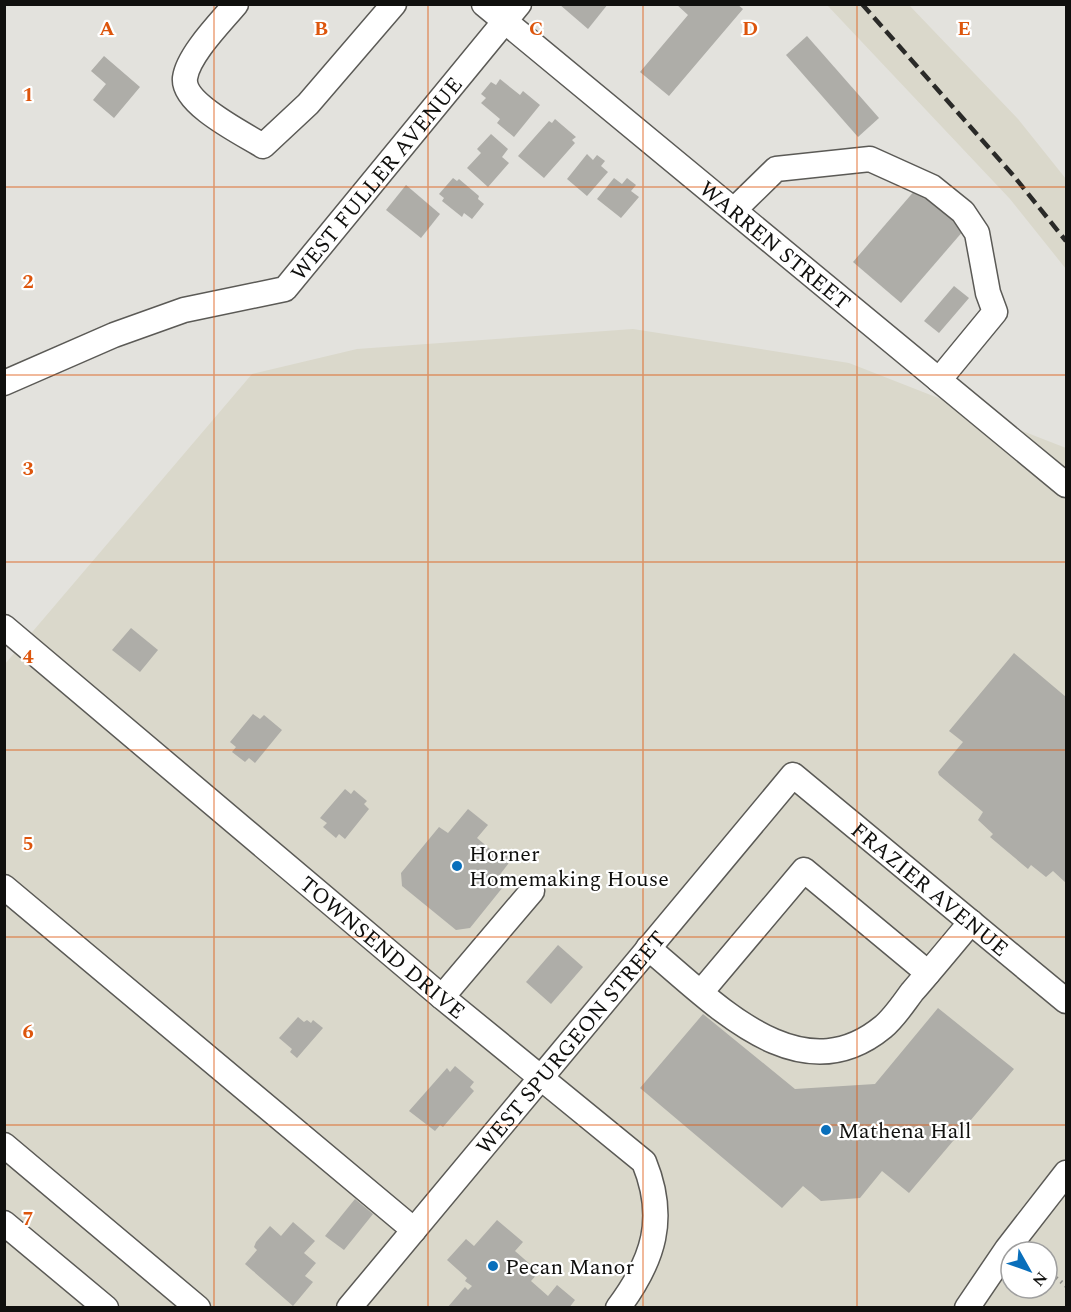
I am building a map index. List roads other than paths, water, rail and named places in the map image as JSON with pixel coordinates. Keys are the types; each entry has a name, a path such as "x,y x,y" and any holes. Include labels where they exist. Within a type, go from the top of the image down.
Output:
{"street":[{"path":"236,4 200,49 185,76 186,88 206,111 263,146 308,104 394,4"},
{"name":"WARREN STREET","path":"484,4 512,13 734,210 1066,485"},
{"name":"WEST FULLER AVENUE","path":"4,383 114,335 184,310 285,289 512,13"},
{"path":"734,210 776,169 870,159 933,187 963,212 977,233 988,293 995,312 939,380"},
{"name":"TOWNSEND DRIVE","path":"5,628 442,997 644,1162 653,1184 657,1224 649,1255 618,1308"},
{"name":"FRAZIER AVENUE","path":"793,775 1066,1001"},
{"name":"WEST SPURGEON STREET","path":"349,1308 793,775"},
{"path":"702,991 804,870 928,973"},
{"path":"4,887 414,1230"},
{"path":"442,997 532,891"},
{"path":"648,948 757,1035 788,1049 823,1053 859,1043 884,1026 971,922"},
{"path":"4,1145 198,1308"},
{"path":"967,1308 1007,1249 1066,1173"},
{"path":"4,1223 106,1308"}],"railway":[{"path":"862,4 1013,175 1066,241"}],"place":[{"name":"Horner Homemaking House","path":"457,866"},
{"name":"Mathena Hall","path":"826,1130"},
{"name":"Pecan Manor","path":"493,1266"}]}
